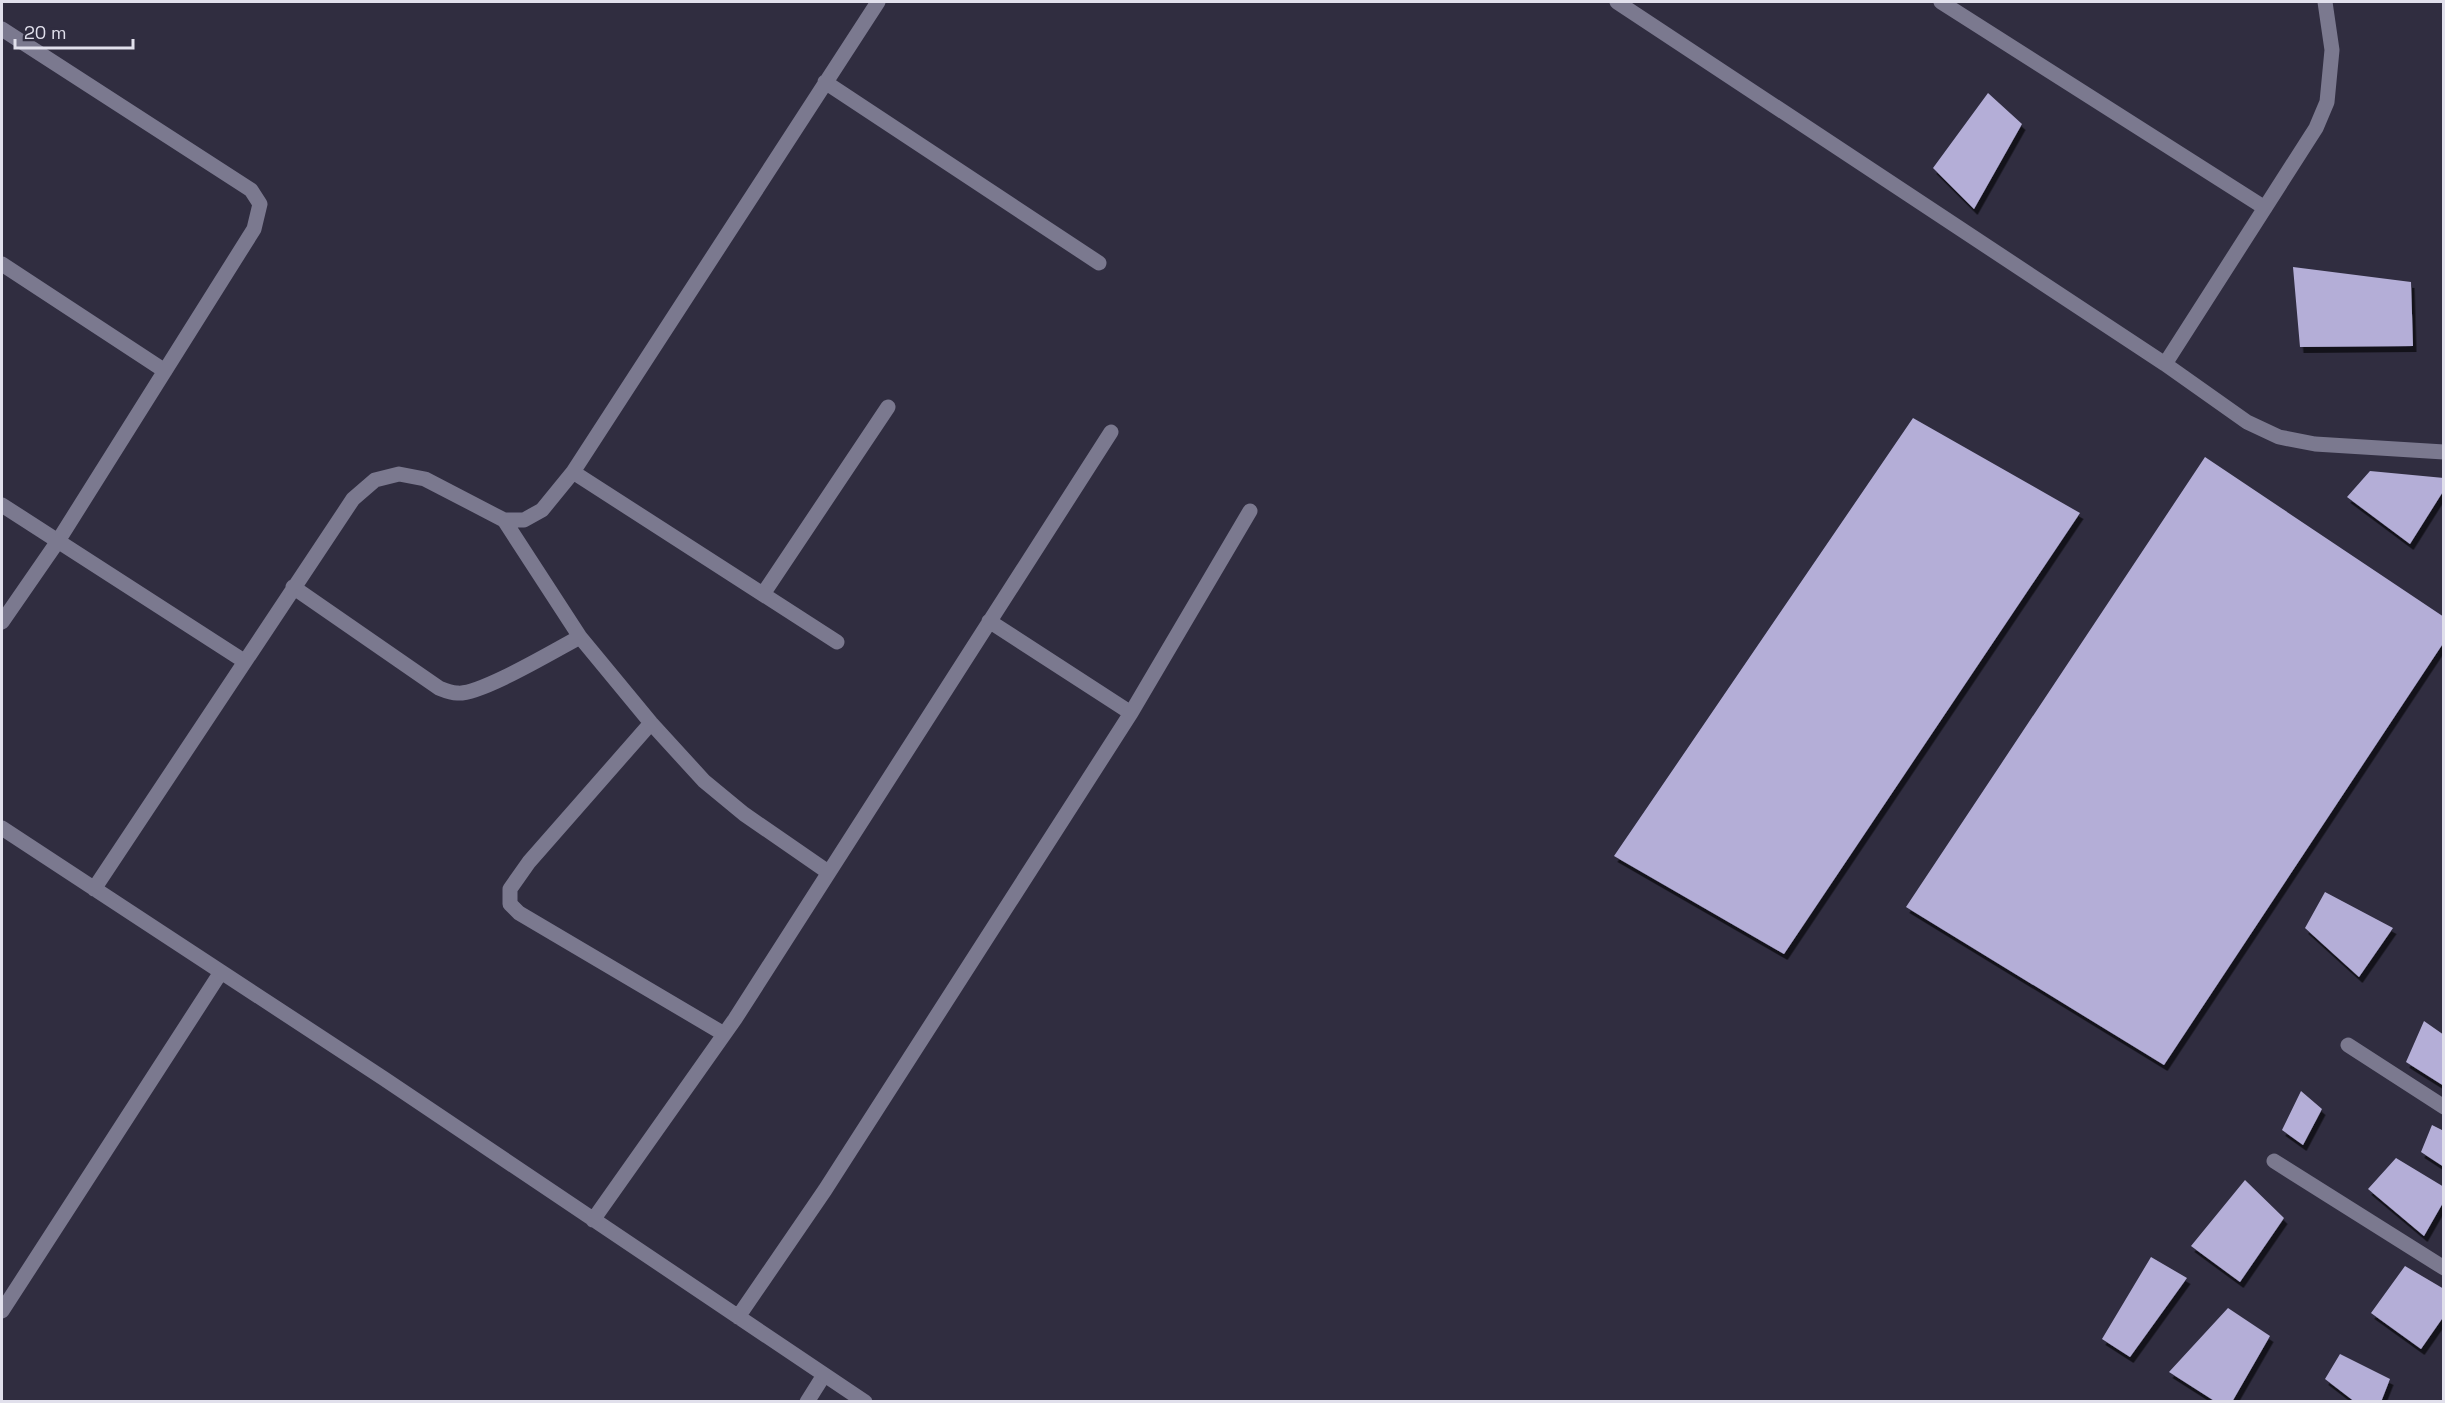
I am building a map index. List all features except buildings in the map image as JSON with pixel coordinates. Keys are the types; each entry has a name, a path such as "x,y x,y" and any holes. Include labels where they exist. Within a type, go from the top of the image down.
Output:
{"street":[{"path":"94,889 293,586 353,499 375,480 399,474 425,479 504,520 524,520 542,510 573,472 878,2"},
{"path":"1617,2 2165,364 2247,422 2279,437 2316,444 2444,452"},
{"path":"1941,2 2265,208"},
{"path":"2165,364 2316,128 2327,102 2331,50 2325,2"},
{"path":"2,29 250,190 260,204 254,229 58,541 2,622"},
{"path":"825,82 1099,263"},
{"path":"2,264 165,371"},
{"path":"763,594 888,407"},
{"path":"593,1220 724,1034 1111,432"},
{"path":"573,472 837,642"},
{"path":"2,505 244,661"},
{"path":"738,1317 825,1190 1131,713 1250,512"},
{"path":"504,520 580,637 651,723 704,781 744,814 828,872"},
{"path":"293,586 439,688 458,694 527,667 580,637"},
{"path":"989,621 1131,713"},
{"path":"651,723 529,862 510,889 510,904 519,913 724,1034"},
{"path":"2,828 864,1401"},
{"path":"2,1311 221,972"},
{"path":"2348,1045 2444,1107"},
{"path":"2274,1161 2444,1268"},
{"path":"807,1401 824,1374"}]}
